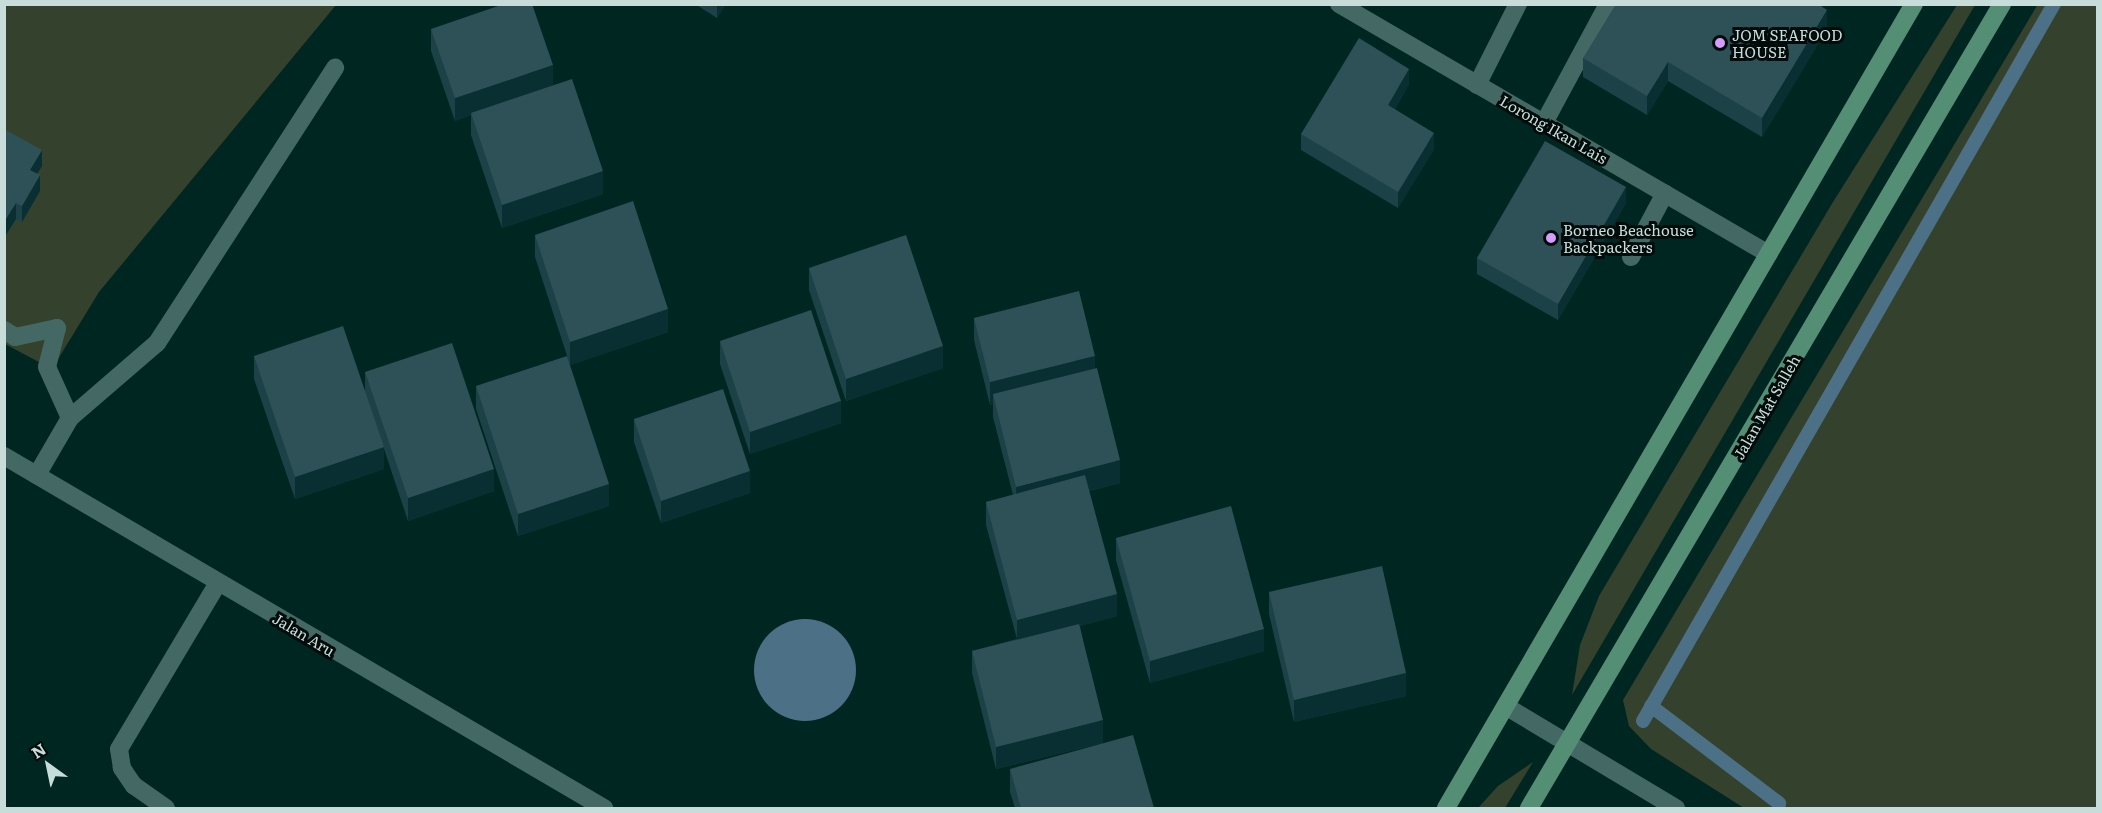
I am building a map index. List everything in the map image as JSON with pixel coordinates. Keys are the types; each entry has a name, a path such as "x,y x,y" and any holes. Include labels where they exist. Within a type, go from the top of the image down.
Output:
{"main road":[{"path":"1446,808 1507,707 1914,4"},
{"name":"Jalan Mat Salleh","path":"1529,808 2002,4"}],"street":[{"name":"Lorong Ikan Lais","path":"1339,4 1404,53 1477,85 1769,254"},
{"path":"1477,85 1518,4"},
{"path":"1544,123 1608,4"},
{"path":"37,475 70,418 157,343 335,68"},
{"path":"1632,257 1665,194"},
{"path":"4,330 15,337 57,328 47,367 70,418"},
{"name":"Jalan Aru","path":"4,456 604,808"},
{"path":"166,808 134,786 122,768 119,749 218,583"},
{"path":"1507,707 1676,808"}],"green space":[{"path":"2038,4 2097,5 2097,808 1744,808 1651,749 1629,726 1623,700"},
{"path":"4,5 336,5 99,292 52,369 5,344"},
{"path":"1957,5 1975,5 1572,695 1580,645 1599,596 1833,202"},
{"path":"1533,762 1505,808 1478,808 1498,786"}],"water":[{"path":"805,619 834,627 848,641 856,670 848,699 834,713 805,721 776,713 762,699 754,670 762,641 776,627"}],"building":[{"path":"504,4 532,4 553,65 455,98 431,29"},
{"path":"1616,4 1818,4 1827,10 1762,118 1668,62 1647,96 1583,58"},
{"path":"1359,38 1409,69 1388,105 1434,133 1398,192 1301,134"},
{"path":"572,79 603,171 502,205 471,113"},
{"path":"4,129 42,150 30,170 40,175 22,206 16,203 4,222"},
{"name":"Borneo Beachouse Backpackers","path":"1545,141 1626,187 1558,304 1477,258"},
{"path":"633,201 668,309 570,342 535,235"},
{"path":"906,235 943,346 846,379 809,268"},
{"path":"1079,291 1095,356 990,382 974,318"},
{"path":"811,310 841,401 750,432 720,341"},
{"path":"343,326 384,447 295,477 254,356"},
{"path":"452,343 494,469 408,498 365,372"},
{"path":"567,356 609,484 518,514 476,386"},
{"path":"1097,368 1120,460 1016,487 993,394"},
{"path":"723,389 750,471 661,501 634,419"},
{"path":"1085,475 1117,594 1017,620 986,502"},
{"path":"1231,506 1264,629 1150,661 1116,538"},
{"path":"1382,566 1406,673 1294,700 1269,592"},
{"path":"1079,624 1103,720 996,747 972,651"},
{"path":"1133,735 1154,808 1021,808 1010,769"}],"waterway":[{"path":"1643,721 2054,4"},
{"path":"1651,706 1779,803"}],"place":[{"name":"JOM SEAFOOD HOUSE","path":"1720,43"},
{"name":"Borneo Beachouse Backpackers","path":"1551,238"}]}
